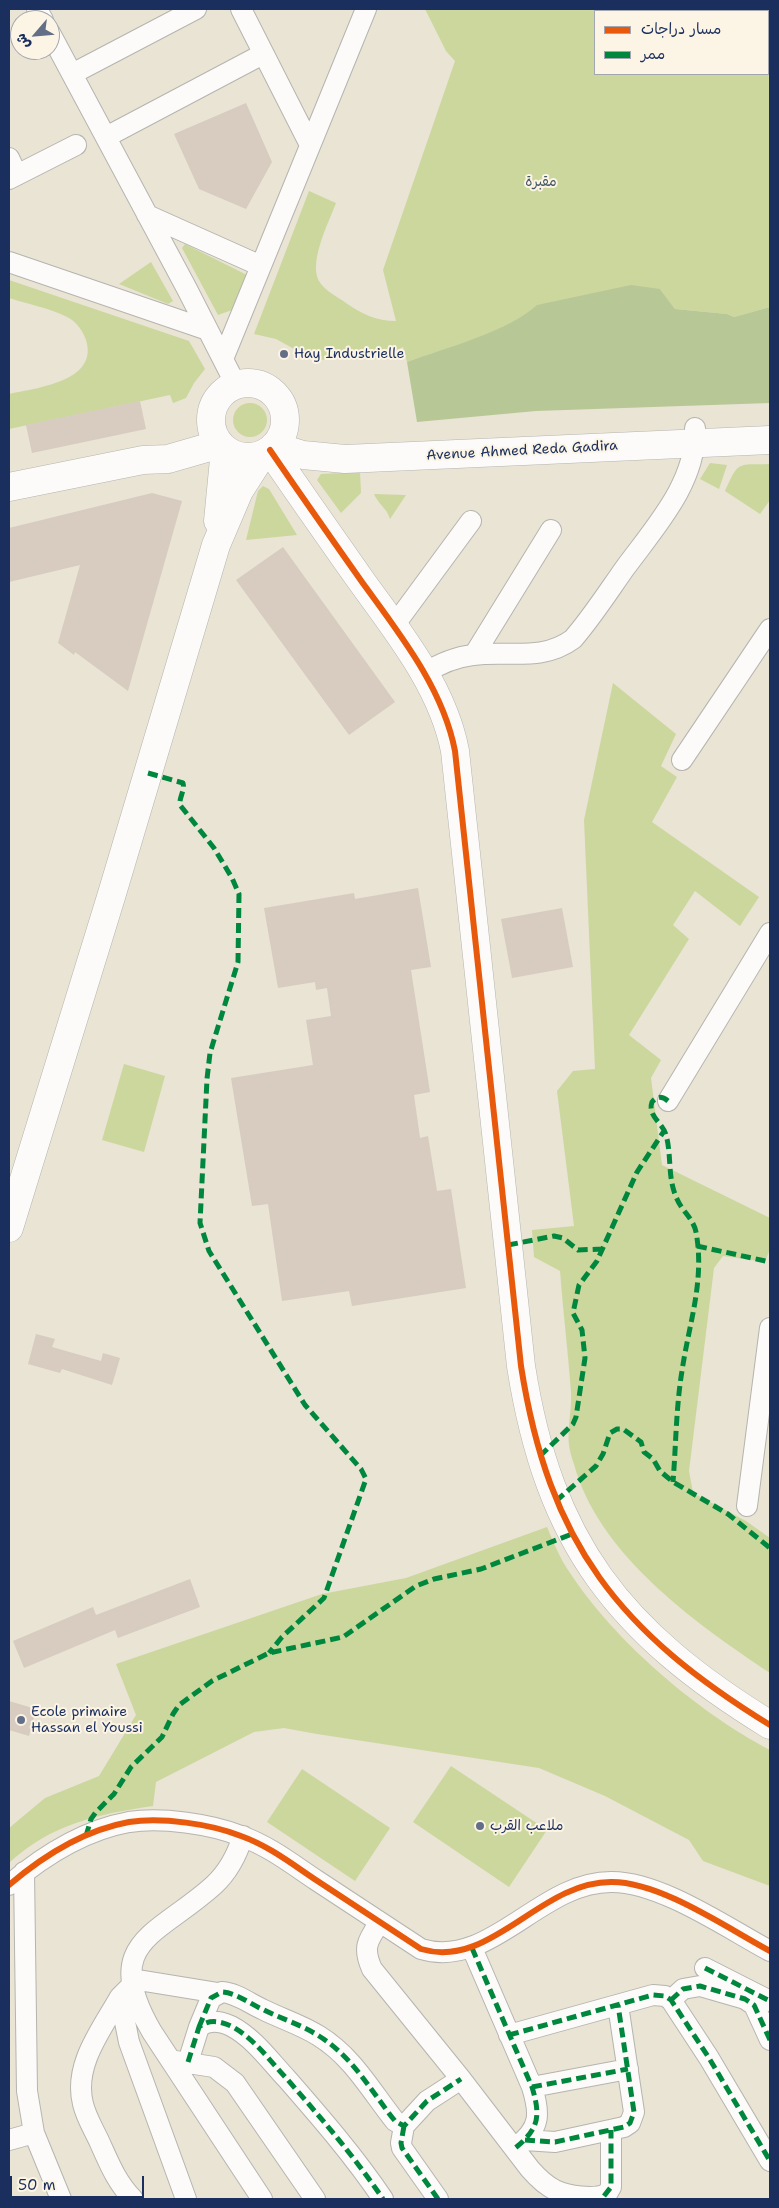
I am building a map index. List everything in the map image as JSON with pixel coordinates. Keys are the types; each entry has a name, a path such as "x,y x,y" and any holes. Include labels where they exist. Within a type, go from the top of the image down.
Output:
{"street":[{"path":"72,74 196,9"},
{"path":"241,9 310,145"},
{"path":"223,359 365,10"},
{"path":"60,52 236,385"},
{"path":"106,137 263,54"},
{"path":"12,171 76,145"},
{"path":"147,215 261,266"},
{"path":"9,262 208,330"},
{"path":"9,1228 216,545 240,491 272,446 285,416 280,401 274,394 268,389 252,383 228,388 217,400 211,416 219,439 216,545"},
{"name":"Avenue Ahmed Reda Gadira","path":"696,435 770,424"},
{"path":"423,674 446,661 474,654 544,653 564,646 573,639 672,503 687,473 696,435"},
{"name":"Avenue Ahmed Reda Gadira","path":"272,446 312,439 344,443 696,435 770,440"},
{"path":"9,487 143,460 189,438 219,439 239,456 255,457 272,446"},
{"path":"272,446 393,627 423,674 446,716 455,751 521,1366 531,1423 540,1456 564,1520 594,1572 636,1623 685,1667 770,1725"},
{"path":"393,627 471,521"},
{"path":"474,654 551,530"},
{"path":"682,760 770,629"},
{"path":"668,1101 770,933"},
{"path":"747,1506 770,1328"},
{"path":"9,1885 24,1872 65,1846 86,1836 129,1822 180,1823 224,1830 243,1836 282,1856 421,1950 430,1952 448,1954 472,1948 566,1892 595,1883 612,1882 645,1888 682,1903 770,1951"},
{"path":"186,2199 130,2042 128,1987 138,1946 149,1934 214,1885 238,1852 243,1836"},
{"path":"24,1872 27,2091 34,2132 61,2199"},
{"path":"380,1922 367,1942 366,1953 372,1969 461,2079 520,2144 530,2170 541,2180 555,2190 580,2195 604,2196 611,2187 612,2130"},
{"path":"472,1948 538,2105 538,2116 535,2126 520,2144"},
{"path":"705,1968 760,2000 770,2040"},
{"path":"671,2000 683,1989 700,1986 740,1997 760,2000"},
{"path":"128,1987 227,1993 238,1996 319,2036 349,2060 390,2115 398,2124 404,2126"},
{"path":"128,1987 139,2009 179,2062 262,2199"},
{"path":"128,1987 86,2060 82,2075 81,2092 83,2105 112,2171 125,2191 133,2199"},
{"path":"179,2062 199,2027 211,1998 218,1993"},
{"path":"509,2035 653,1995 665,1996 671,2000 709,2058 770,2161"},
{"path":"520,2144 555,2142 624,2127 630,2123 634,2112 618,2005"},
{"path":"199,2027 208,2022 225,2023 254,2044 341,2142 383,2199"},
{"path":"179,2062 214,2067 235,2083 314,2199"},
{"path":"532,2087 628,2069"},
{"path":"438,2199 402,2148 404,2126 437,2093 461,2079"},
{"path":"9,2140 34,2132"}],"green space":[{"name":"مقبرة","path":"425,9 770,9 770,307 734,317 727,314 675,309 660,289 538,305 525,315 493,331 407,362 403,347 395,351 385,349 316,361 276,339 254,334 309,191 336,203 317,255 317,276 321,284 364,314 382,320 396,321 383,270 455,61 446,51"},
{"path":"185,244 247,275 232,310 218,315 182,248"},
{"path":"151,262 173,301 168,304 119,284"},
{"path":"9,280 189,341 205,369 194,383 186,398 173,403 170,395 9,429 9,394 48,385 74,374 83,365 87,354 86,340 76,324 53,311 9,298"},
{"path":"631,285 660,289 675,309 727,314 734,317 770,307 770,403 536,411 417,422 407,362 494,331 537,305"},
{"path":"250,403 262,408 267,420 262,432 250,437 238,432 233,420 238,408"},
{"path":"710,463 727,465 719,489 700,479"},
{"path":"770,464 770,500 760,514 725,491 733,474 740,466"},
{"path":"360,472 361,493 341,513 317,480 321,474"},
{"path":"263,486 269,489 297,535 246,540 258,491"},
{"path":"374,494 406,495 390,519"},
{"path":"613,683 676,734 661,766 677,777 652,822 759,897 740,926 695,891 673,925 689,939 629,1035 661,1060 651,1078 662,1165 770,1218 770,1249 765,1262 723,1256 714,1268 689,1471 693,1493 746,1521 770,1538 770,1673 713,1633 656,1587 608,1533 589,1503 576,1471 569,1445 571,1392 560,1271 534,1257 532,1230 574,1226 557,1091 573,1071 595,1069 584,820"},
{"path":"124,1064 165,1076 144,1152 102,1140"},
{"path":"547,1527 563,1562 582,1590 628,1643 655,1669 712,1714 770,1750 770,1886 703,1861 689,1840 605,1796 539,1768 284,1728 254,1732 156,1782 153,1806 94,1817 76,1823 41,1839 9,1863 9,1828 45,1798 99,1776 136,1715 116,1664 322,1594 406,1578"},
{"name":"ملاعب القرب","path":"451,1766 547,1830 509,1887 413,1822"},
{"path":"302,1769 390,1828 355,1881 267,1822"}],"building":[{"path":"246,103 272,162 246,209 199,189 174,134"},
{"path":"140,401 146,429 32,453 26,425"},
{"path":"152,493 182,501 128,691 75,652 74,655 58,643 80,565 9,582 9,528"},
{"path":"283,547 395,702 349,735 236,580"},
{"path":"418,888 431,967 411,970 430,1092 414,1095 420,1138 428,1136 437,1191 451,1189 466,1288 352,1306 349,1291 282,1301 268,1204 252,1206 231,1078 313,1065 306,1020 331,1016 327,988 316,990 315,982 278,988 264,908 354,893 355,899"},
{"path":"562,908 573,967 512,978 501,919"},
{"path":"36,1334 55,1339 52,1347 101,1361 103,1353 120,1358 112,1385 62,1369 60,1373 28,1364"},
{"path":"190,1579 200,1607 118,1638 115,1630 24,1668 13,1641 93,1607 96,1615"},
{"name":"Ecole primaire Hassan el Youssi","path":"9,1701 36,1709 29,1736 9,1730"}],"marked path":[{"path":"148,773 183,783 180,805 214,848 239,894 238,962 210,1053 200,1223 209,1251 305,1405 361,1469 366,1479 324,1598 282,1637 269,1653"},
{"path":"668,1101 664,1098 658,1098 652,1102 651,1107 653,1115 666,1135 674,1191 679,1203 695,1227 699,1268 695,1302 680,1385 673,1482"},
{"path":"540,1456 573,1424 576,1417 585,1358 582,1330 573,1313 579,1285 597,1261 637,1172 664,1131"},
{"path":"508,1245 554,1236 563,1238 578,1250 603,1249"},
{"path":"697,1246 770,1262"},
{"path":"556,1501 596,1466 603,1454 610,1433 617,1429 623,1429 641,1442 644,1452 653,1459 660,1471 673,1482 728,1514 770,1548"},
{"path":"86,1836 91,1819 114,1794 131,1767 162,1737 179,1705 212,1681 269,1653 343,1637 416,1586 434,1579 481,1569 572,1534"},
{"path":"472,1948 535,2097 536,2122 529,2135 514,2149"},
{"path":"705,1968 770,2001"},
{"path":"671,2000 683,1989 700,1986 745,1999 754,2005 770,2040"},
{"path":"199,2027 211,1998 222,1992 238,1997 306,2029 331,2044 342,2054 361,2075 395,2121 404,2126 427,2101 461,2079"},
{"path":"509,2035 653,1995 665,1996 671,2000 709,2058 770,2161"},
{"path":"525,2140 555,2142 624,2127 630,2123 634,2112 618,2005"},
{"path":"188,2062 199,2027 203,2024 219,2022 239,2031 261,2050 312,2108 349,2152 383,2199"},
{"path":"532,2087 628,2069"},
{"path":"404,2126 402,2148 438,2199"},
{"path":"604,2196 611,2187 611,2130"}],"cycle path":[{"path":"270,450 405,641 430,683 441,705 449,728 455,751 521,1366 534,1429 550,1484 572,1533 599,1577 632,1617 671,1655 717,1690 770,1725"},
{"path":"9,1885 50,1854 96,1831 129,1822 171,1821 215,1828 241,1836 261,1845 421,1949 446,1952 470,1947 493,1937 562,1895 586,1885 612,1882 631,1884 672,1898 714,1919 770,1951"}],"place":[{"name":"Hay Industrielle","path":"284,354"},
{"name":"Ecole primaire Hassan el Youssi","path":"21,1720"},
{"name":"ملاعب القرب","path":"480,1826"}]}
